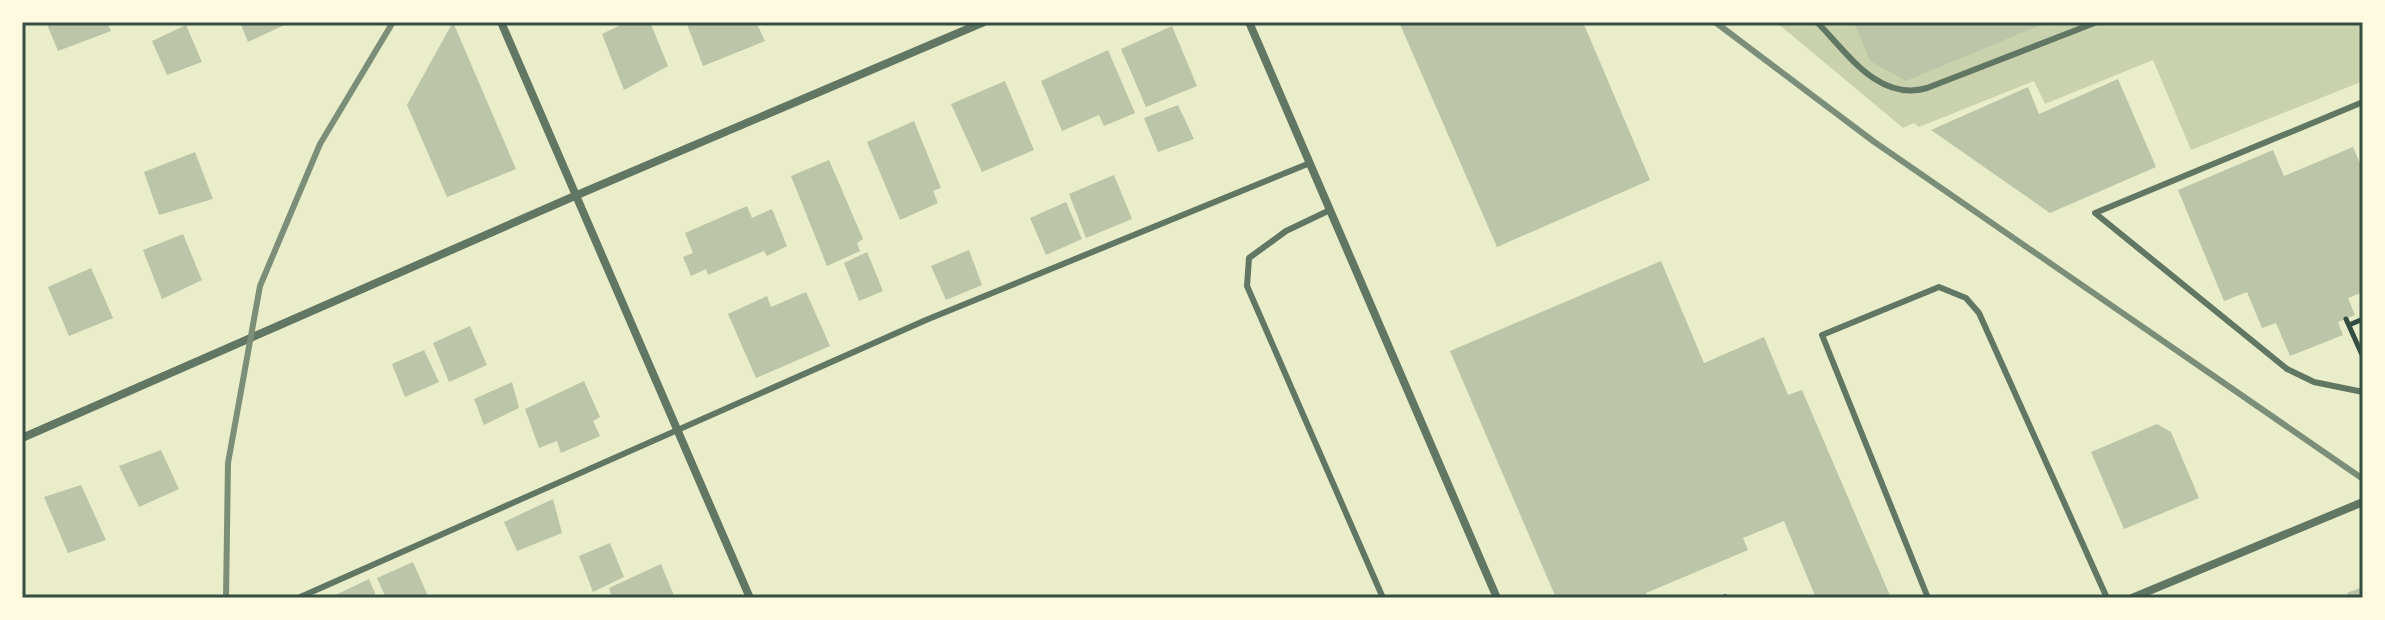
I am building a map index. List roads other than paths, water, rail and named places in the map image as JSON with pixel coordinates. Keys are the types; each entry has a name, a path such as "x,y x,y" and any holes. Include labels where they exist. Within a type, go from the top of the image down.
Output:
{"street":[{"path":"501,22 750,598"},
{"path":"22,438 577,195 984,22"},
{"path":"1249,22 1497,598"},
{"path":"2132,598 2363,502"}],"lane":[{"path":"1817,22 1866,72 1887,88 1903,93 1927,88 2097,22"},
{"path":"2363,102 2095,213 2287,369 2314,382 2363,392"},
{"path":"298,598 926,320 1310,163"},
{"path":"1330,210 1286,231 1249,258 1247,286 1383,598"},
{"path":"1928,598 1822,335 1939,287 1966,298 1979,313 2107,598"}],"railway":[{"path":"226,598 228,463 260,286 320,144 393,22"},
{"path":"1715,22 1873,141 2363,479"}]}
